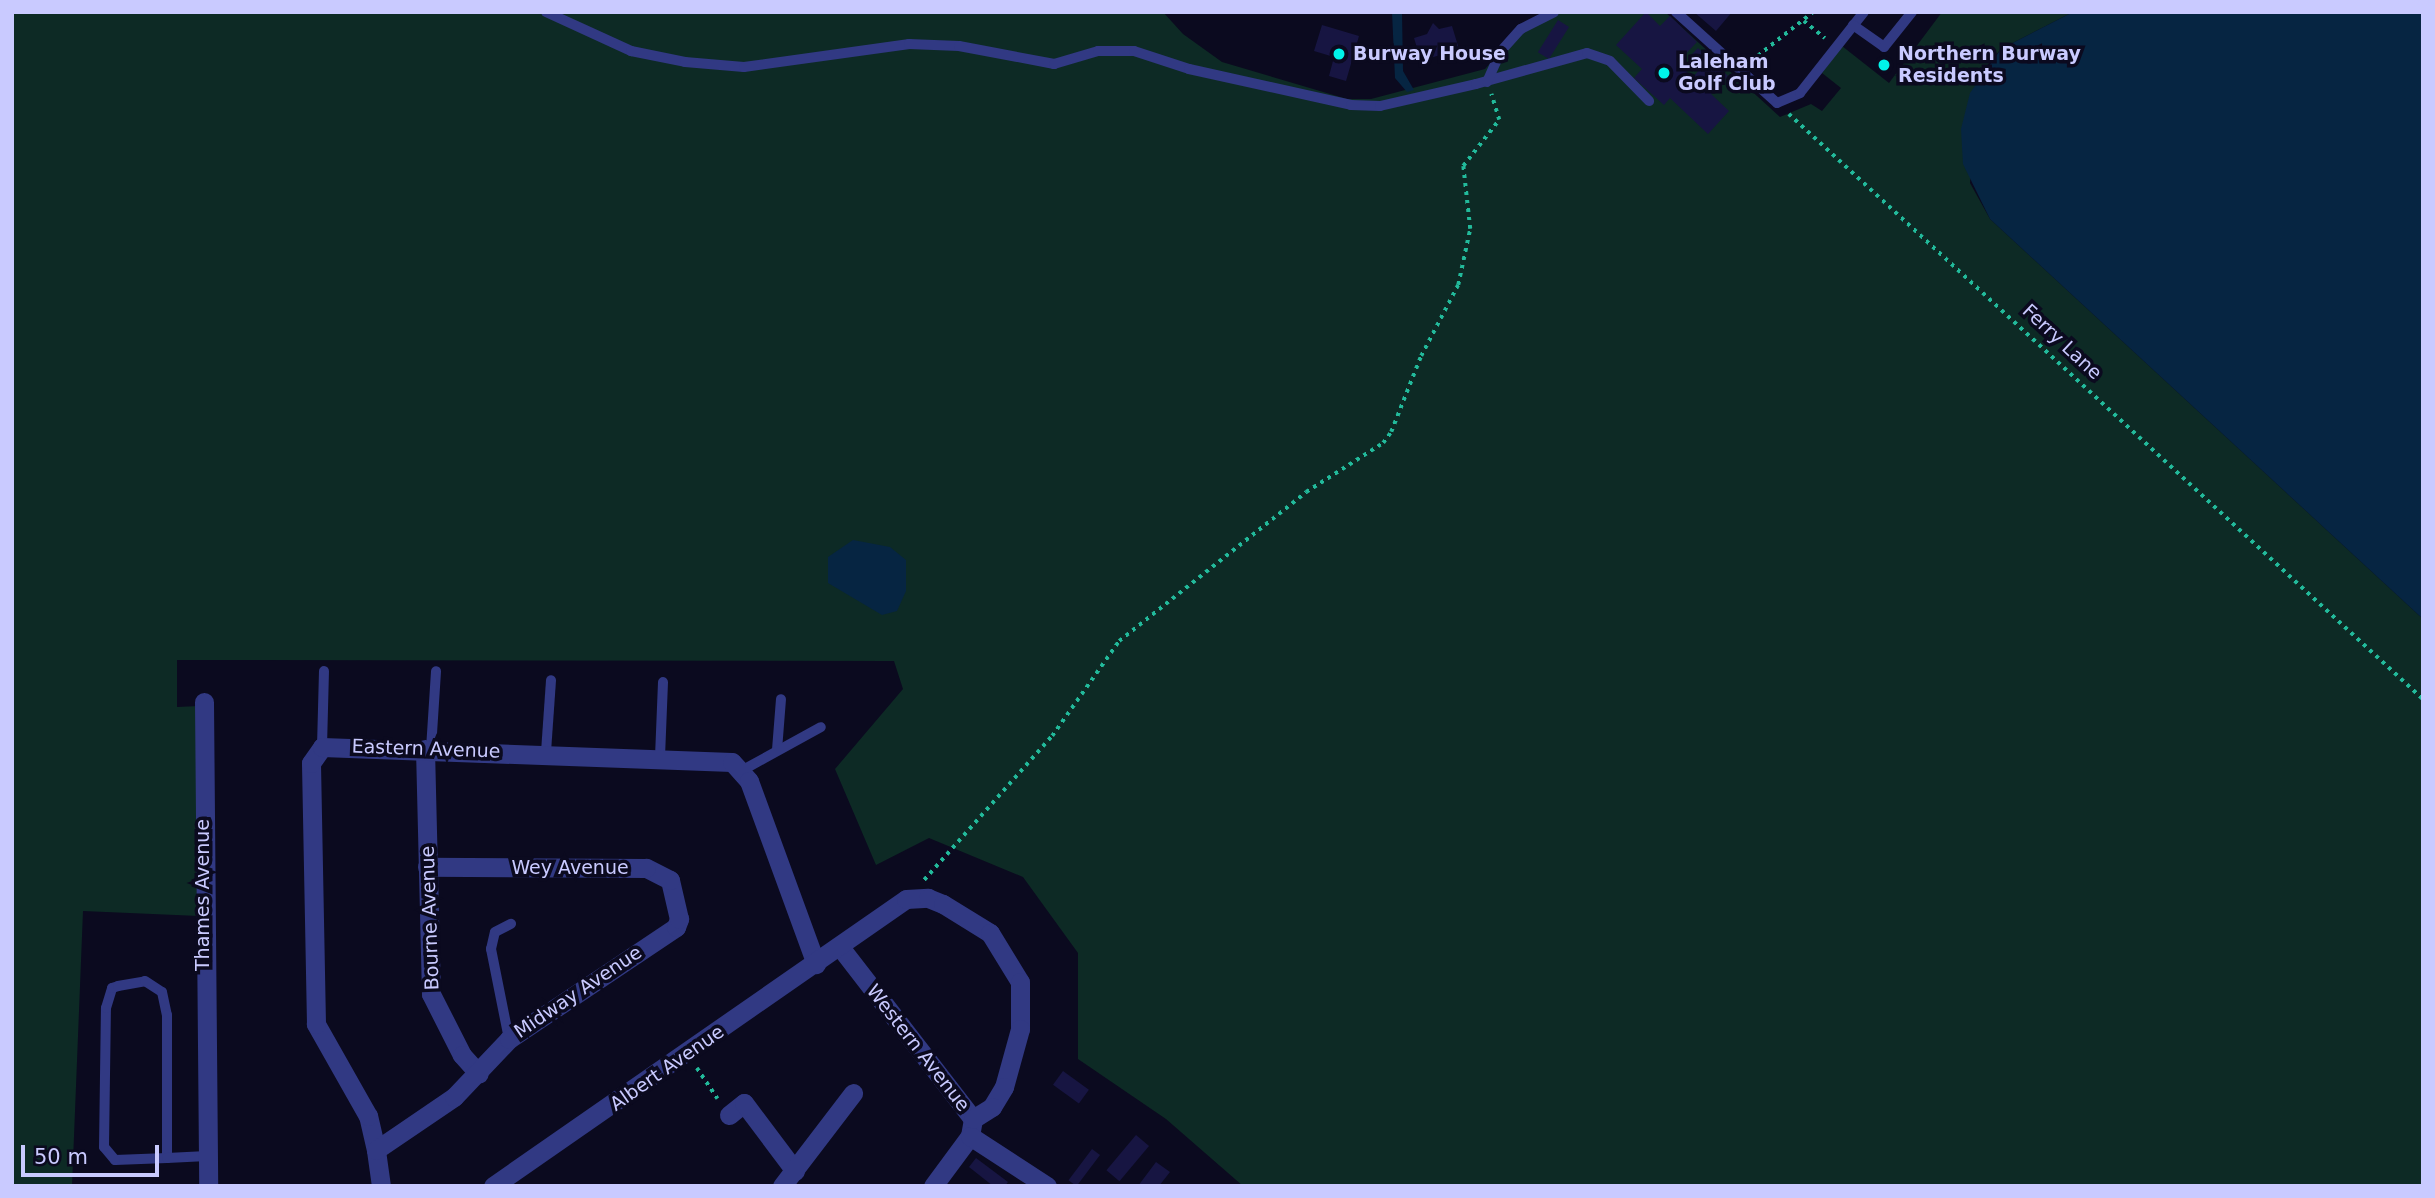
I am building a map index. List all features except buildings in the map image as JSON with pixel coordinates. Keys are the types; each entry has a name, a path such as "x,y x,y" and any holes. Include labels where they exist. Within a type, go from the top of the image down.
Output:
{"street":[{"name":"Thames Avenue","path":"204,702 204,1089 208,1186"},
{"path":"322,747 311,764 316,1024 368,1116 381,1186"},
{"name":"Eastern Avenue","path":"322,747 719,759 732,762 741,771"},
{"name":"Bourne Avenue","path":"428,749 427,867 431,994 462,1055 479,1074"},
{"path":"741,771 816,964"},
{"name":"Wey Avenue","path":"427,867 646,868 670,880 679,919"},
{"path":"906,899 929,898 990,933 1020,982 1020,1029 1004,1087 992,1107 972,1127 1047,1186"},
{"name":"Albert Avenue","path":"493,1186 687,1054 906,899"},
{"name":"Midway Avenue","path":"376,1150 479,1074 509,1039 676,927 679,919"},
{"name":"Western Avenue","path":"840,947 972,1127 933,1186"},
{"path":"729,1115 744,1103 789,1178 853,1093"}],"lane":[{"path":"547,12 631,51 744,67 909,44 959,46 1054,64 1098,51 1134,51 1189,69 1351,105 1380,106 1487,82 1587,53 1609,61 1649,101"},
{"path":"1487,82 1501,51 1521,29 1554,12"},
{"path":"1676,12 1777,103 1800,93 1864,12"},
{"path":"1853,25 1884,47 1912,12"},
{"path":"322,747 324,671"},
{"path":"428,749 436,671"},
{"path":"546,752 551,680"},
{"path":"660,757 663,682"},
{"path":"777,750 781,699"},
{"path":"741,771 821,727"},
{"path":"509,1039 491,949 495,932 511,924"},
{"path":"167,1157 166,1002 155,985 145,981 118,986 112,988 106,1008 104,1147 116,1160 206,1156"}],"path":[{"path":"1740,70 1813,12"},
{"path":"1803,20 1835,46"},
{"path":"906,899 973,830 1052,736 1119,640 1306,492 1382,443 1391,432 1421,356 1458,285 1470,229 1464,166 1499,120 1487,82"},
{"name":"Ferry Lane","path":"1777,103 2423,699"},
{"path":"687,1054 729,1115"}],"green space":[{"path":"12,12 1163,12 1183,34 1222,62 1347,99 1371,99 1485,69 1521,29 1554,12 1665,12 1780,117 1811,104 1822,111 1841,88 1822,73 1842,46 1889,83 1942,12 2073,12 2001,49 1980,74 1970,183 1990,219 2423,619 2423,1186 1243,1186 1166,1119 1078,1059 1078,953 1023,877 929,838 876,865 835,769 903,689 894,661 177,660 177,707 199,706 199,916 83,911 72,1186 12,1186"}],"water":[{"path":"1392,12 1402,12 1403,71 1414,90 1407,92 1395,78"},
{"path":"2073,12 2423,12 2423,619 1990,219 1963,164 1961,129 1970,93 2001,49"},
{"path":"853,540 890,547 906,560 906,591 897,611 882,615 828,583 828,557"}],"place":[{"name":"Burway House","path":"1339,54"},
{"name":"Northern Burway Residents","path":"1884,65"},
{"name":"Laleham Golf Club","path":"1664,73"}]}
